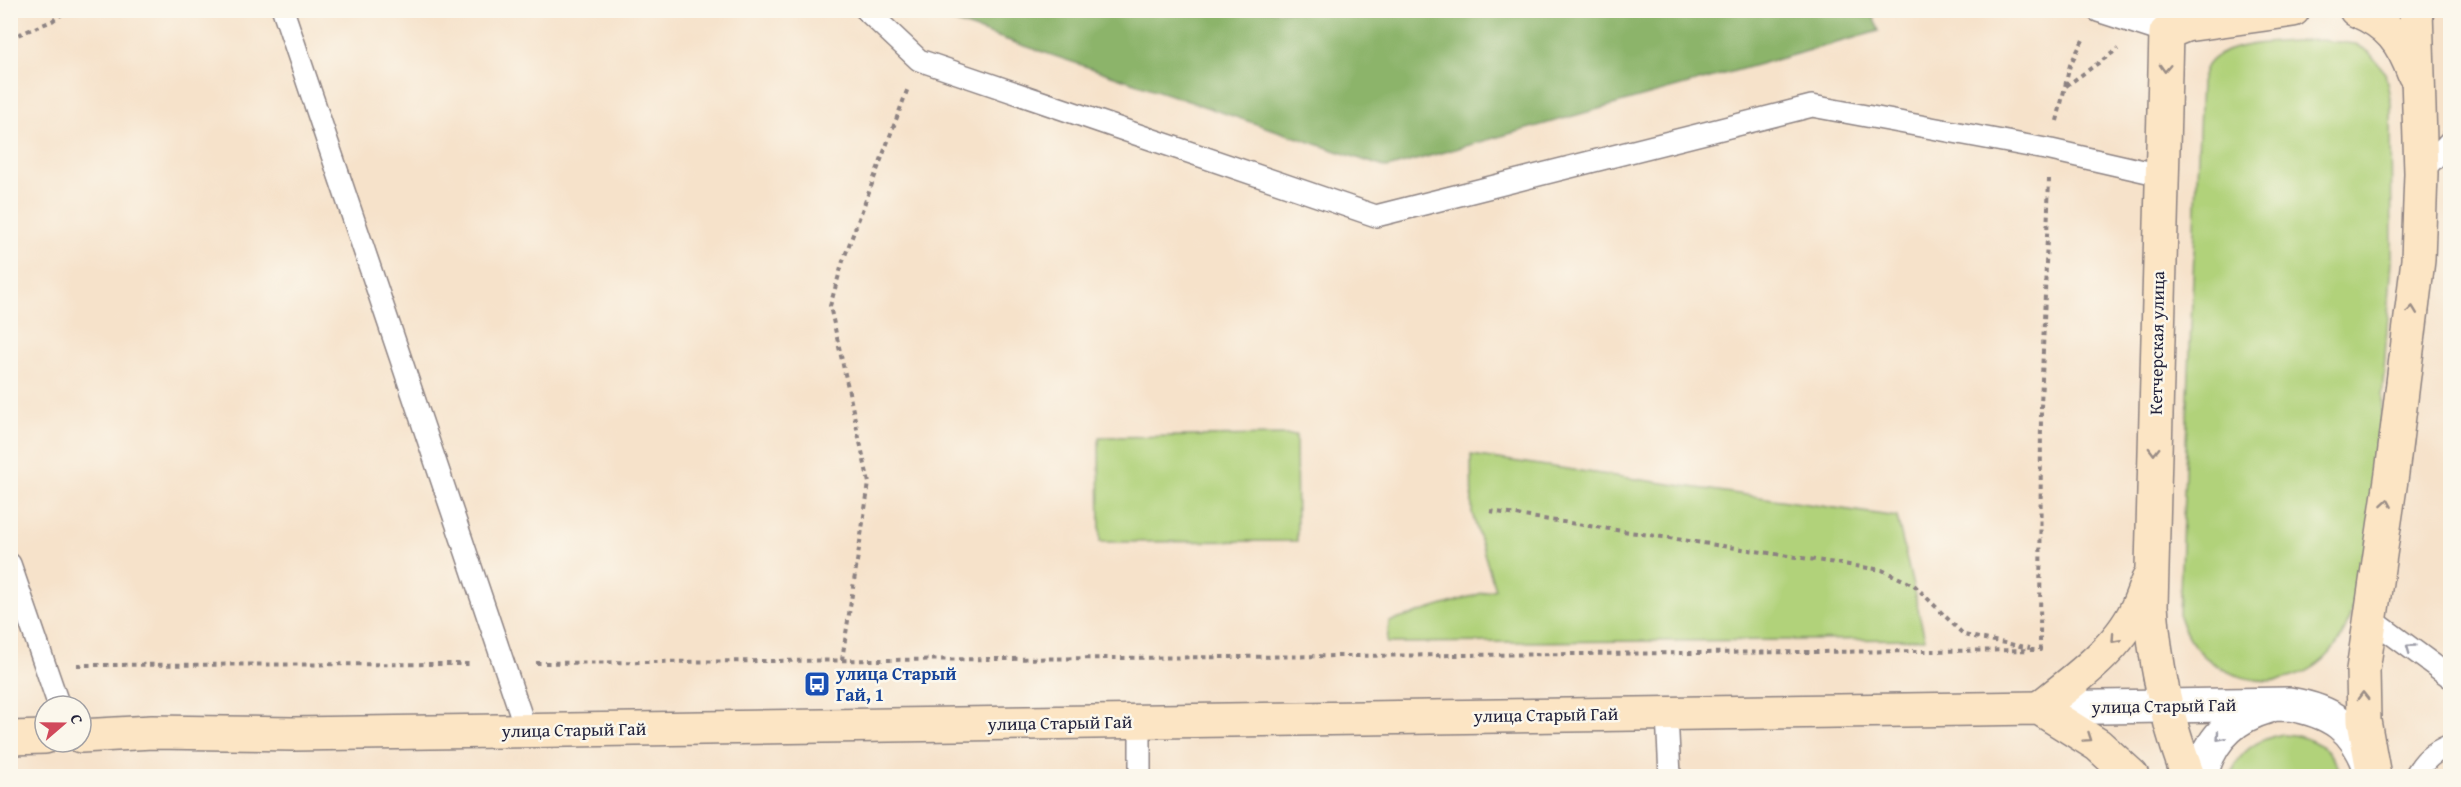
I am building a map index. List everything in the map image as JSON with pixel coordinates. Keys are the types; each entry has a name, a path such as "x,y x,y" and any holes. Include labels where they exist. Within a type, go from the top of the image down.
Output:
{"street":[{"path":"2157,30 2293,10"},
{"path":"2356,10 2385,25 2396,38 2410,63 2418,94"},
{"path":"2373,776 2366,739 2363,670 2392,474 2418,260 2421,173 2416,10"},
{"name":"Кетчерская улица","path":"2157,30 2161,175 2152,570 2154,647 2166,706 2188,777"},
{"path":"2039,708 2082,675 2120,634 2136,612 2152,570"},
{"name":"улица Старый Гай","path":"2201,777 2212,745 2231,725 2254,711 2289,704"},
{"name":"улица Старый Гай","path":"93,735 152,732 293,734 2289,704 2317,710 2342,724 2364,750 2373,776"},
{"name":"улица Старый Гай","path":"2039,708 2098,745 2132,777"},
{"path":"10,738 33,737"}],"lane":[{"path":"283,10 526,730"},
{"path":"866,10 919,60 1376,216 1812,106 2050,150 2161,175"},
{"path":"2098,10 2157,30"},
{"path":"2421,173 2451,141"},
{"path":"10,564 55,694"},
{"path":"2370,618 2451,677"},
{"path":"1667,714 1670,777"},
{"path":"1140,722 1140,777"},
{"path":"2415,777 2422,762 2436,751 2451,745"}],"path":[{"path":"10,38 52,21 68,10"},
{"path":"2040,650 2041,407 2050,150 2070,65 2098,10"},
{"path":"2065,87 2157,30"},
{"path":"842,661 869,483 830,306 843,261 919,60"},
{"path":"1490,510 1882,570 1914,585 1964,635 2040,650"},
{"path":"45,665 502,664 2040,650"}],"green space":[{"path":"1871,10 1879,31 1387,168 942,18 934,11"},
{"path":"2321,40 2356,44 2369,52 2385,72 2391,103 2392,260 2373,523 2350,616 2338,644 2312,668 2291,677 2268,681 2245,678 2224,670 2204,656 2189,638 2179,616 2201,82 2208,64 2217,56 2230,50 2261,43"},
{"path":"1296,435 1297,541 1100,542 1099,437"},
{"path":"1471,455 1897,517 1925,639 1387,643 1389,622 1495,589 1472,513"},
{"path":"2283,734 2303,737 2320,745 2333,758 2342,776 2231,776 2234,767 2250,748 2265,739"}],"place":[{"name":"улица Старый Гай, 1","path":"817,684"}]}
